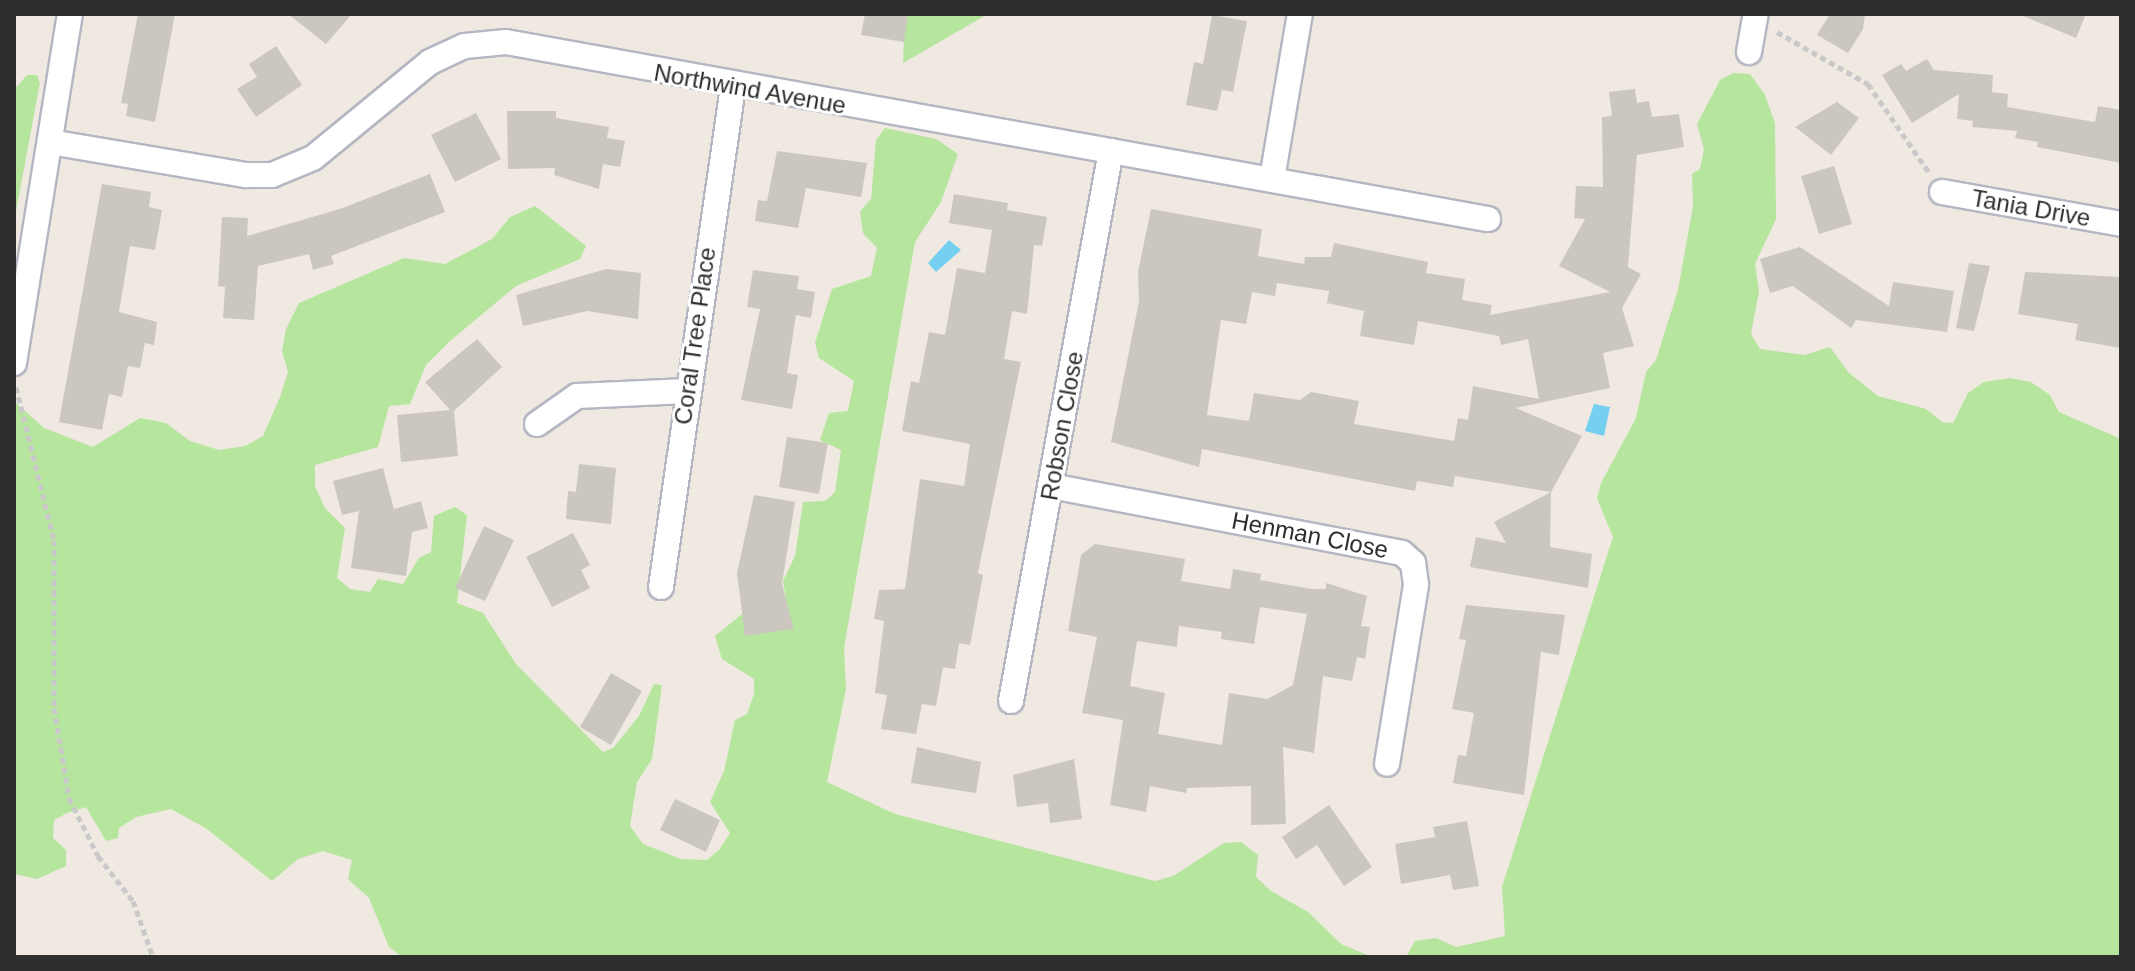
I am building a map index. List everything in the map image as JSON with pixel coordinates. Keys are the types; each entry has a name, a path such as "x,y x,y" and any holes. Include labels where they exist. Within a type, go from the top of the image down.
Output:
{"street":[{"path":"14,363 70,14"},
{"path":"1272,179 1300,14"},
{"path":"1749,52 1756,17"},
{"name":"Northwind Avenue","path":"50,142 246,175 272,175 313,158 430,62 484,43 506,42 733,87 1488,219"},
{"name":"Coral Tree Place","path":"661,587 733,87"},
{"name":"Robson Close","path":"1011,701 1111,151"},
{"name":"Tania Drive","path":"1942,192 2121,224"},
{"path":"537,424 577,396 687,391"},
{"name":"Henman Close","path":"1051,486 1402,553 1413,563 1416,585 1387,764"}],"path":[{"path":"1756,17 1868,84 1942,192"},
{"path":"14,380 54,540 54,708 69,798 98,856 133,901 153,957"}],"green space":[{"path":"905,14 988,14 903,63"},
{"path":"1733,73 1750,74 1765,95 1775,123 1776,219 1755,264 1759,291 1751,334 1760,349 1805,355 1830,347 1849,373 1878,396 1926,409 1942,422 1953,423 1968,393 1984,382 2010,378 2031,382 2050,395 2059,412 2121,439 2121,957 1406,957 1415,941 1436,938 1456,947 1505,936 1502,887 1613,537 1597,498 1601,483 1636,418 1646,372 1656,360 1678,290 1693,206 1692,174 1700,169 1704,149 1697,124 1720,80"},
{"path":"27,75 37,75 40,83 14,222 14,90"},
{"path":"885,128 936,139 958,154 941,202 915,242 844,648 846,689 827,782 895,814 1155,881 1173,876 1224,843 1241,842 1258,855 1256,877 1271,891 1308,912 1341,944 1372,957 402,957 389,947 369,898 348,879 352,860 323,851 298,859 272,881 207,829 171,809 136,817 119,828 118,838 106,841 86,807 67,813 54,820 53,838 66,850 66,866 37,879 14,874 14,401 44,428 93,447 140,418 166,423 190,441 219,450 245,446 263,436 280,397 288,372 282,351 286,329 299,303 404,258 445,264 492,239 510,217 535,206 586,246 580,259 516,286 450,341 426,365 410,404 389,406 378,447 315,465 315,487 325,508 345,528 337,578 350,589 370,592 378,579 403,584 419,558 431,552 434,516 455,507 467,515 457,603 483,613 516,664 603,752 613,748 639,716 654,684 662,685 652,759 637,782 630,826 643,844 681,859 707,860 719,850 730,833 710,802 724,771 735,720 747,714 754,694 754,679 722,659 715,636 742,614 790,623 783,581 795,556 803,502 825,501 835,492 841,450 820,440 829,413 848,411 854,381 819,358 815,343 832,289 871,276 877,248 863,233 860,211 871,199 876,140"}],"water":[{"path":"949,240 961,250 936,272 928,263"},
{"path":"1594,404 1610,407 1604,436 1585,431"}],"building":[{"path":"138,14 175,14 155,122 126,116 128,104 121,103"},
{"path":"288,14 352,14 326,44"},
{"path":"865,14 908,14 904,42 861,35"},
{"path":"1830,14 1865,14 1863,29 1848,53 1817,35"},
{"path":"2018,14 2086,14 2076,38"},
{"path":"1212,15 1247,21 1233,92 1222,90 1217,111 1186,105 1194,62 1203,64"},
{"path":"276,46 302,85 256,117 237,89 257,77 249,64"},
{"path":"1927,59 1934,70 1993,75 1992,92 2008,94 2007,107 2095,122 2098,106 2121,110 2121,163 2037,147 2038,142 2015,138 2017,131 1972,127 1973,121 1957,119 1959,94 1912,123 1882,75 1901,64 1906,71"},
{"path":"1635,89 1637,103 1649,101 1652,117 1679,114 1684,147 1637,155 1628,267 1641,274 1622,308 1634,346 1603,353 1610,388 1516,408 1582,436 1551,492 1455,476 1453,487 1417,481 1415,491 1202,449 1199,467 1111,442 1139,301 1138,272 1151,209 1262,229 1258,256 1304,264 1305,257 1331,257 1334,243 1428,262 1426,273 1465,279 1462,300 1492,305 1490,315 1610,292 1559,266 1585,219 1574,218 1576,186 1603,187 1602,117 1612,116 1609,92","holes":["1277,283 1329,291 1327,303 1364,311 1360,336 1414,345 1418,321 1499,336 1501,345 1528,339 1539,399 1473,386 1468,420 1458,418 1454,441 1354,424 1359,401 1311,392 1300,400 1254,393 1249,421 1207,415 1221,320 1246,324 1252,292 1275,296"]},
{"path":"1837,102 1859,118 1831,155 1795,127"},
{"path":"507,111 556,111 556,118 609,127 607,138 625,141 620,167 603,164 599,189 554,175 555,168 508,169"},
{"path":"476,113 501,159 455,182 431,135"},
{"path":"777,151 867,163 861,197 806,188 798,228 755,221 758,200 767,201"},
{"path":"1834,166 1852,224 1819,234 1801,176"},
{"path":"430,174 445,212 331,256 334,264 313,270 309,254 258,266 254,320 223,318 225,287 218,286 222,217 248,218 247,236 340,209"},
{"path":"102,184 151,192 149,207 162,210 155,250 130,246 119,312 157,322 154,345 145,343 140,368 128,366 122,397 109,394 102,430 59,422"},
{"path":"954,194 1008,203 1007,210 1047,217 1042,246 1034,245 1027,314 1012,311 1004,359 1021,362 978,573 983,575 970,645 959,643 955,669 943,667 936,706 922,704 916,734 881,729 887,695 875,693 884,621 874,619 879,590 905,589 920,479 964,486 970,444 902,431 911,381 919,383 929,332 945,335 957,268 985,273 992,230 949,223"},
{"path":"1800,247 1889,306 1893,282 1954,291 1947,332 1856,320 1851,328 1793,286 1770,293 1760,259"},
{"path":"1969,263 1990,266 1974,331 1956,328"},
{"path":"606,269 641,273 638,319 587,311 523,326 516,295"},
{"path":"753,270 799,276 797,289 815,292 811,318 796,315 787,373 798,375 792,409 741,400 760,309 747,307"},
{"path":"2025,272 2121,277 2121,348 2075,340 2078,324 2018,314"},
{"path":"477,339 502,367 454,411 458,456 401,462 397,415 450,410 425,382"},
{"path":"787,437 828,443 819,494 779,487"},
{"path":"579,464 616,468 611,524 566,519 568,491 576,492"},
{"path":"383,468 394,509 421,501 428,528 412,532 406,576 351,568 359,511 342,515 333,481"},
{"path":"1551,492 1550,547 1592,554 1588,588 1470,567 1476,537 1506,543 1494,522"},
{"path":"754,495 795,502 782,584 794,629 745,636 737,573"},
{"path":"484,526 514,540 485,601 455,588"},
{"path":"573,533 590,565 581,570 590,588 552,607 526,557"},
{"path":"1095,544 1185,559 1181,581 1230,589 1233,569 1261,574 1260,580 1312,589 1326,589 1326,583 1367,596 1361,626 1370,627 1365,659 1357,657 1352,681 1323,676 1314,753 1283,747 1286,824 1251,825 1251,786 1187,788 1186,793 1150,786 1146,812 1110,805 1123,720 1082,713 1097,637 1068,631 1081,555","holes":["1260,607 1307,614 1293,685 1267,699 1229,693 1222,745 1158,734 1165,693 1130,686 1137,641 1177,647 1179,626 1222,632 1221,639 1254,644"]},
{"path":"1466,605 1565,615 1559,655 1541,652 1524,795 1453,783 1458,755 1466,756 1474,713 1452,709 1466,640 1459,639"},
{"path":"611,673 642,691 611,745 580,727"},
{"path":"917,747 981,762 976,793 911,783"},
{"path":"1074,759 1082,819 1050,823 1048,803 1017,807 1013,775"},
{"path":"675,799 720,820 706,852 660,830"},
{"path":"1329,805 1372,867 1344,886 1317,845 1296,859 1282,837"},
{"path":"1467,821 1479,886 1453,890 1450,875 1401,884 1395,844 1435,837 1433,827"}]}
